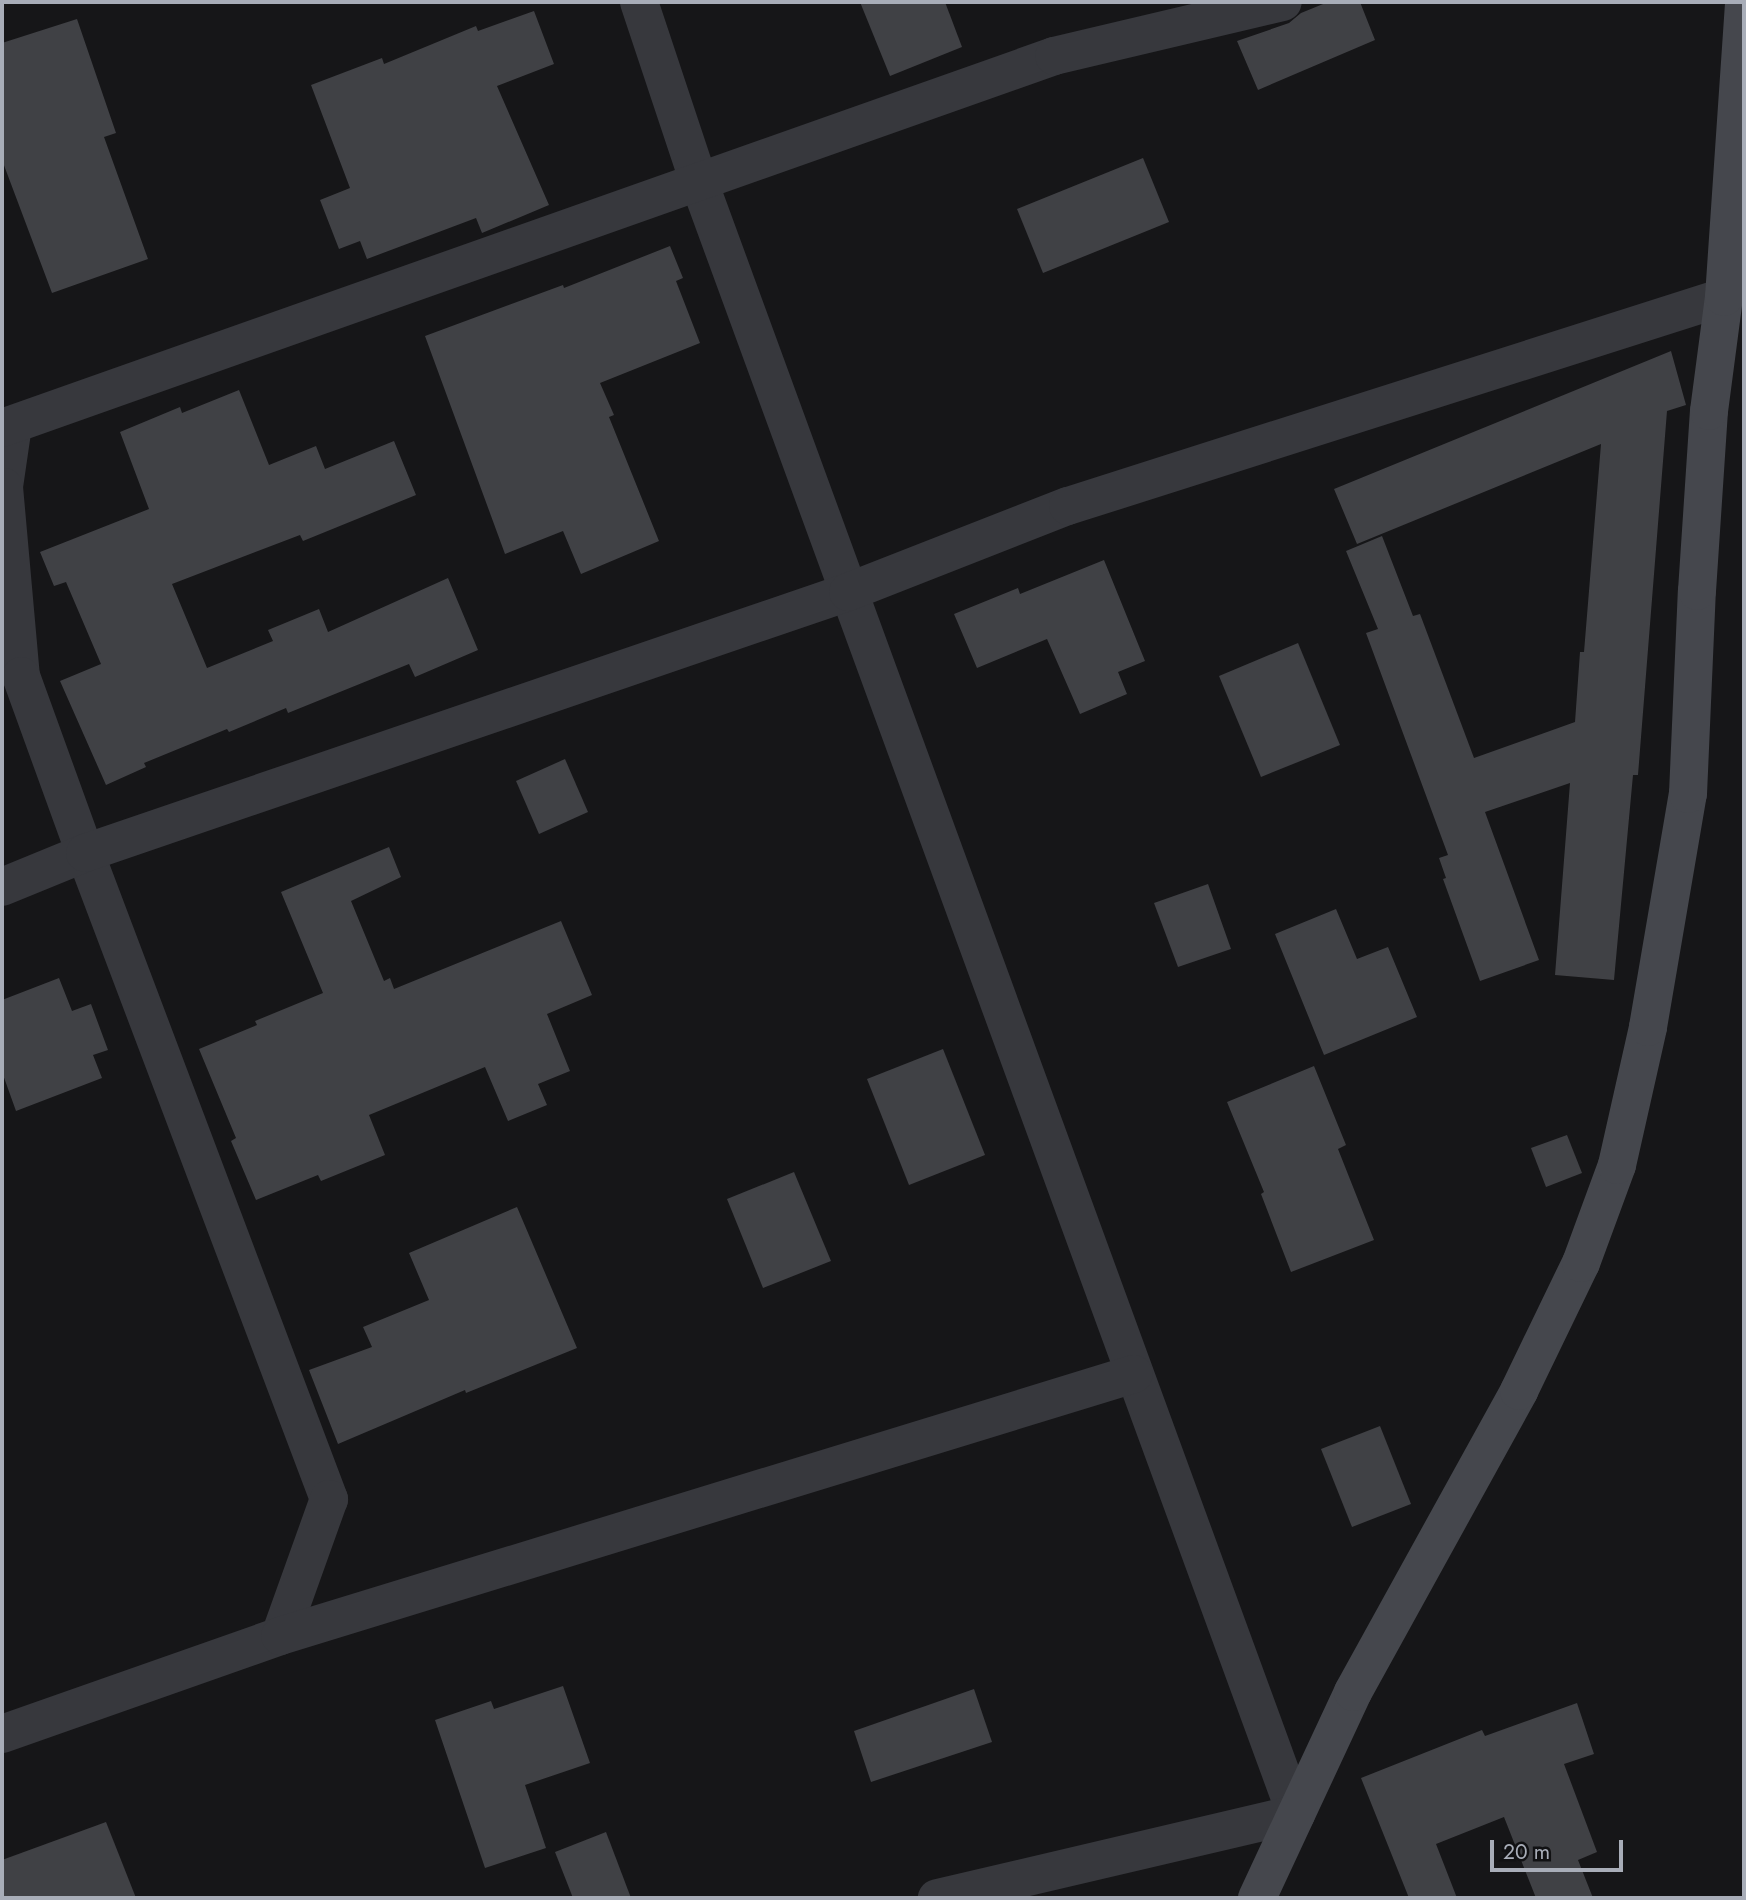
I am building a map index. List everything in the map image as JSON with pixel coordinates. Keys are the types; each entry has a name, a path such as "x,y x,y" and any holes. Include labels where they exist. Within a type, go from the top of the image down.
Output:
{"street":[{"path":"639,2 699,182 1296,1814"},
{"path":"279,1636 329,1499 21,676 4,487 7,427 1054,57 1283,2"},
{"path":"1257,1898 1353,1692 1525,1380 1581,1263 1617,1165 1648,1027 1688,794 1696,591 1709,411 1724,297 1744,2"},
{"path":"2,887 85,853 848,592 1068,506 1724,297"},
{"path":"2,1734 279,1636 1134,1374"},
{"path":"937,1898 1296,1814"}],"building":[{"path":"860,2 945,2 962,47 890,76"},
{"path":"1328,2 1360,2 1375,40 1258,90 1237,41 1289,23 1301,13"},
{"path":"534,11 554,64 497,86 549,205 482,233 476,218 367,259 360,241 339,249 320,200 350,188 311,85 382,58 384,64 476,26 478,31"},
{"path":"77,19 116,133 104,137 148,259 52,293 2,160 2,43"},
{"path":"1143,158 1169,222 1043,273 1017,209"},
{"path":"670,246 683,278 676,281 700,343 600,383 614,415 609,417 659,541 581,574 563,531 505,554 425,336 563,285 564,288"},
{"path":"1671,351 1686,405 1667,411 1638,775 1633,775 1614,980 1555,975 1570,783 1485,812 1539,960 1480,981 1443,879 1446,878 1439,858 1448,855 1366,633 1378,629 1346,551 1382,536 1413,616 1420,614 1474,758 1575,722 1580,652 1584,652 1601,444 1357,544 1334,489"},
{"path":"239,390 269,465 316,446 325,469 394,441 416,495 303,541 300,535 172,584 207,668 273,641 268,630 319,609 328,632 448,578 478,650 415,677 409,664 288,713 286,708 229,732 227,729 144,763 146,767 106,785 60,681 101,664 66,582 54,586 40,552 149,509 120,432 180,407 182,413"},
{"path":"1104,560 1145,661 1118,672 1127,694 1080,714 1047,639 977,668 954,614 1018,588 1020,594"},
{"path":"1298,643 1340,745 1261,777 1219,676"},
{"path":"565,759 588,812 539,834 516,781"},
{"path":"389,847 401,877 351,901 384,981 390,978 394,989 561,921 592,995 547,1014 570,1071 538,1084 547,1105 508,1121 485,1067 369,1115 385,1155 321,1181 318,1175 256,1200 231,1141 236,1138 199,1049 257,1025 255,1021 323,993 281,892"},
{"path":"1208,884 1231,949 1178,967 1154,903"},
{"path":"1336,909 1357,959 1388,947 1417,1017 1324,1055 1275,934"},
{"path":"59,978 72,1011 91,1004 108,1050 93,1055 102,1078 16,1111 2,1072 2,1000"},
{"path":"943,1049 985,1155 909,1185 867,1079"},
{"path":"1314,1066 1346,1145 1338,1149 1374,1240 1291,1272 1261,1194 1264,1192 1227,1102"},
{"path":"1567,1135 1582,1173 1546,1187 1531,1148"},
{"path":"794,1172 831,1261 763,1288 727,1199"},
{"path":"517,1207 577,1348 466,1393 465,1390 338,1444 309,1370 372,1347 363,1327 429,1300 409,1253"},
{"path":"1380,1426 1411,1504 1352,1527 1321,1449"},
{"path":"563,1686 590,1763 525,1785 546,1848 485,1868 435,1720 491,1701 494,1709"},
{"path":"974,1689 992,1742 871,1782 854,1731"},
{"path":"1577,1703 1594,1754 1564,1764 1597,1852 1578,1860 1593,1898 1536,1898 1504,1817 1436,1844 1457,1898 1409,1898 1361,1778 1482,1730 1485,1736"},
{"path":"106,1822 136,1898 2,1898 2,1860"},
{"path":"606,1832 631,1898 573,1898 555,1852"}]}
